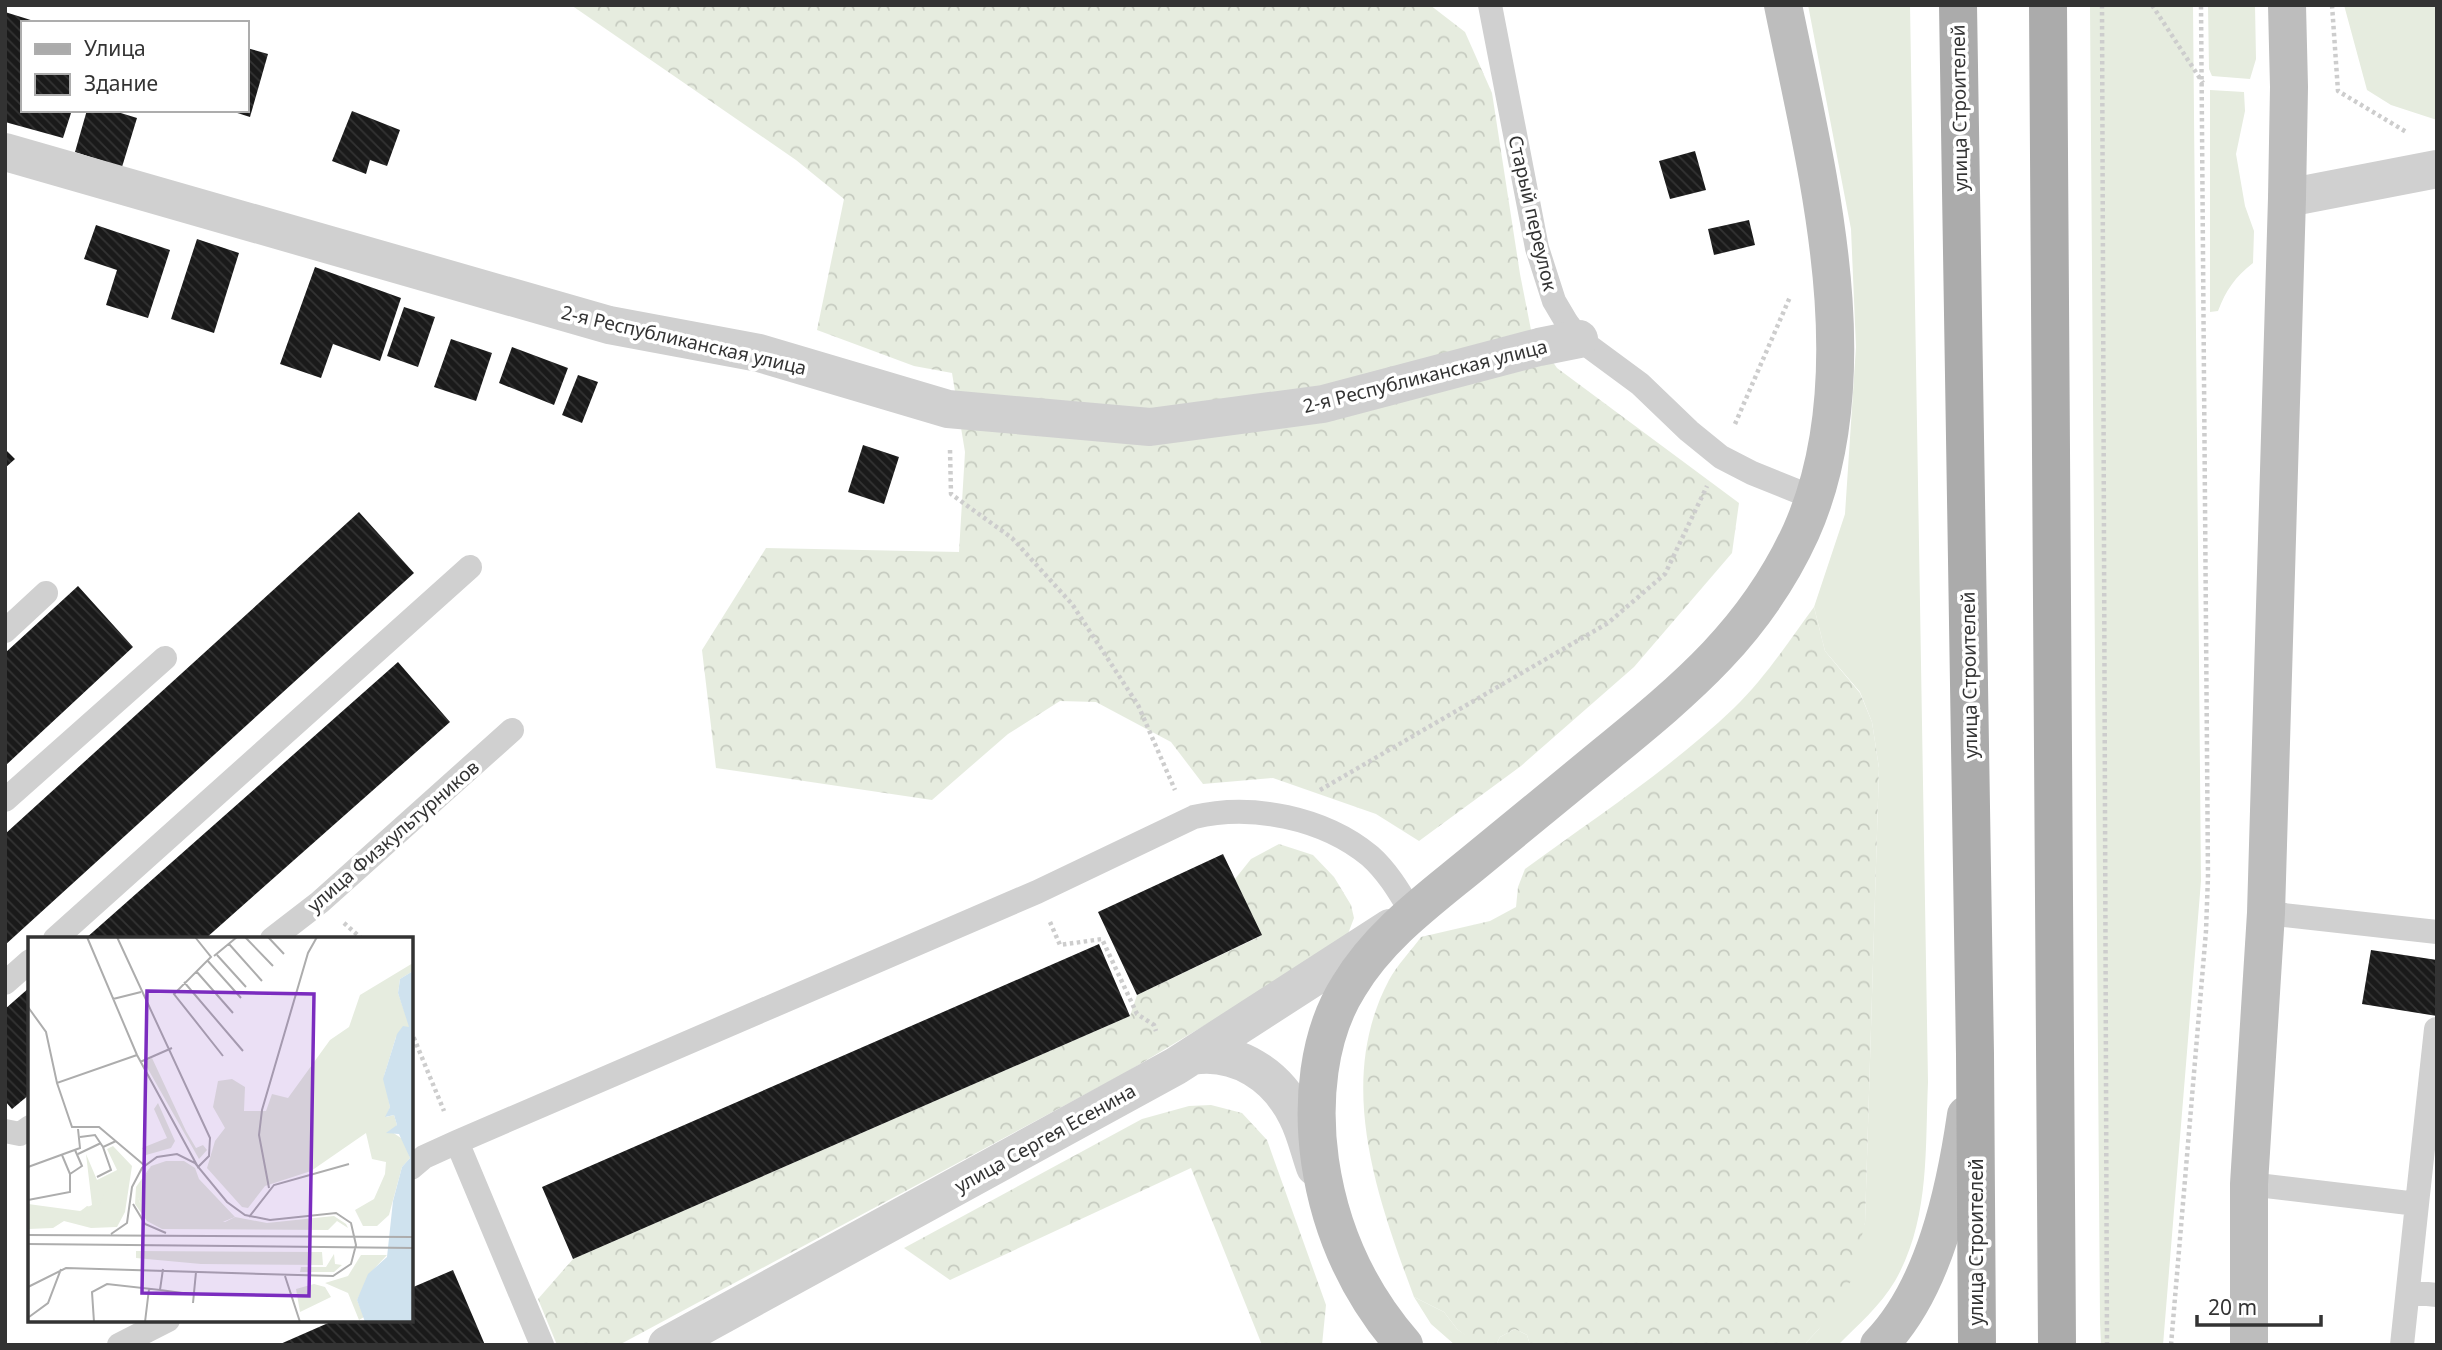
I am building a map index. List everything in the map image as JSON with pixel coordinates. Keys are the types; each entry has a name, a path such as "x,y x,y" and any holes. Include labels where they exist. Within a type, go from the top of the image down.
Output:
{"main road":[{"name":"улица Строителей","path":"1958,5 1975,1054 1977,1345"},
{"path":"2048,5 2057,1345"}],"street":[{"path":"1326,1199 1319,1151 1317,1088 1333,1017 1347,988 1363,965 1412,913 1670,702 1721,653 1767,594 1792,550 1814,498 1831,417 1834,328 1832,282 1821,196 1783,5"},
{"path":"2249,1345 2249,1184 2266,913 2287,198 2287,5"},
{"name":"2-я Республиканская улица","path":"5,152 608,325 759,353 948,409 1150,427 1323,404 1538,347 1579,339"},
{"path":"2287,198 2437,169"},
{"name":"улица Сергея Есенина","path":"667,1345 1192,1056 1412,913"},
{"path":"1192,1056 1208,1054 1238,1059 1268,1076 1291,1104 1299,1119 1343,1247 1361,1285 1384,1322 1404,1345"},
{"path":"1879,1345 1923,1280 1938,1241 1965,1123 1975,1054"}],"lane":[{"name":"Старый переулок","path":"1490,5 1529,213 1544,274 1554,301 1579,339 1640,384 1689,431 1721,457 1752,473 1814,498"},
{"path":"57,937 470,567"},
{"path":"5,631 46,593"},
{"path":"5,800 165,658"},
{"name":"улица Физкультурников","path":"275,937 320,902 512,730"},
{"path":"413,1166 424,1157 457,1142 1037,892 1194,817 1222,812 1274,816 1328,830 1370,857 1391,879 1412,913"},
{"path":"2266,913 2437,932"},
{"path":"5,984 28,963"},
{"path":"2402,1345 2436,1029"},
{"path":"5,1131 20,1134 28,1128"},
{"path":"457,1142 542,1345"},
{"path":"2249,1184 2417,1204"},
{"path":"2408,1292 2437,1295"},
{"path":"119,1345 164,1322"}],"path":[{"path":"2102,5 2108,1345"},
{"path":"2152,5 2203,84"},
{"path":"2171,1345 2208,890 2201,5"},
{"path":"2332,5 2338,91 2415,137"},
{"path":"1274,816 1608,622 1665,574 1721,457 1791,293"},
{"path":"948,409 951,494 1012,538 1072,604 1138,705 1178,798"},
{"path":"1037,892 1060,945 1102,939 1137,1014 1154,1024"},
{"path":"413,1036 457,1142"}],"green space":[{"path":"571,5 1430,5 1465,32 1492,93 1531,330 1557,368 1739,503 1732,553 1634,667 1521,766 1419,841 1376,814 1273,778 1203,784 1171,742 1096,702 1060,701 1008,734 932,800 716,768 702,650 766,548 959,552 965,452 952,373 914,366 817,330 844,199 796,160"},
{"path":"1808,5 1910,5 1928,1082 1924,1184 1914,1234 1895,1281 1868,1315 1838,1345 1804,1345 1819,1329 1865,1223 1879,768 1872,722 1860,692 1825,651 1814,607 1845,514 1856,347 1851,229"},
{"path":"2090,5 2193,5 2201,881 2163,1345 2101,1345"},
{"path":"2208,5 2255,5 2256,59 2250,79 2212,76 2209,69"},
{"path":"2344,5 2437,5 2437,120 2391,105 2367,90"},
{"path":"2210,90 2244,92 2245,111 2236,154 2245,206 2254,231 2253,263 2232,284 2218,311 2210,312"},
{"path":"1814,607 1825,651 1860,693 1872,722 1879,768 1865,1223 1851,1281 1819,1329 1804,1345 1530,1345 1527,1335 1515,1329 1500,1337 1496,1345 1475,1343 1457,1329 1444,1312 1414,1297 1376,1180 1367,1139 1363,1099 1365,1058 1373,1019 1389,980 1421,937 1490,921 1516,907 1518,887 1525,869 1632,792 1710,730 1756,684"},
{"path":"1279,844 1313,855 1334,877 1351,905 1354,918 1346,939 1329,951 1125,1073 619,1345 557,1345 538,1299 573,1259 1130,1016 1137,995 1261,936 1235,879 1251,859"},
{"path":"1211,1105 1242,1113 1267,1140 1326,1305 1322,1345 1262,1345 1191,1168 950,1280 904,1248 1142,1119 1189,1106"},
{"path":"1414,1297 1444,1312 1457,1329 1480,1345 1455,1345 1431,1324"},
{"path":"1515,1329 1527,1335 1530,1345 1496,1345 1500,1337"}],"building":[{"path":"5,12 34,21 21,21 21,112 71,112 63,138 5,122"},
{"path":"248,48 268,54 250,117 234,112 248,112"},
{"path":"352,111 400,130 387,166 370,160 366,174 332,161"},
{"path":"86,112 118,112 137,118 122,167 75,152"},
{"path":"1695,151 1706,190 1670,199 1659,161"},
{"path":"1749,220 1755,245 1714,255 1708,229"},
{"path":"96,225 170,250 148,318 106,305 117,270 84,259"},
{"path":"197,239 239,253 214,333 171,319"},
{"path":"315,267 401,298 380,361 333,344 321,378 280,364"},
{"path":"404,307 435,317 418,367 387,356"},
{"path":"451,339 492,353 476,401 434,387"},
{"path":"512,347 568,368 554,405 499,383"},
{"path":"578,375 598,382 582,423 562,415"},
{"path":"863,445 899,457 884,504 848,492"},
{"path":"5,449 15,459 5,468"},
{"path":"359,512 414,573 5,945 5,834"},
{"path":"78,586 133,647 5,766 5,653"},
{"path":"398,662 450,722 207,937 87,937"},
{"path":"1223,854 1262,935 1137,995 1098,912"},
{"path":"1099,944 1130,1016 573,1259 542,1187"},
{"path":"2371,950 2437,960 2437,1016 2362,1004"},
{"path":"28,989 28,1096 12,1109 5,1101 5,1009"},
{"path":"453,1270 485,1345 278,1345 330,1322 413,1322 413,1287"}]}
